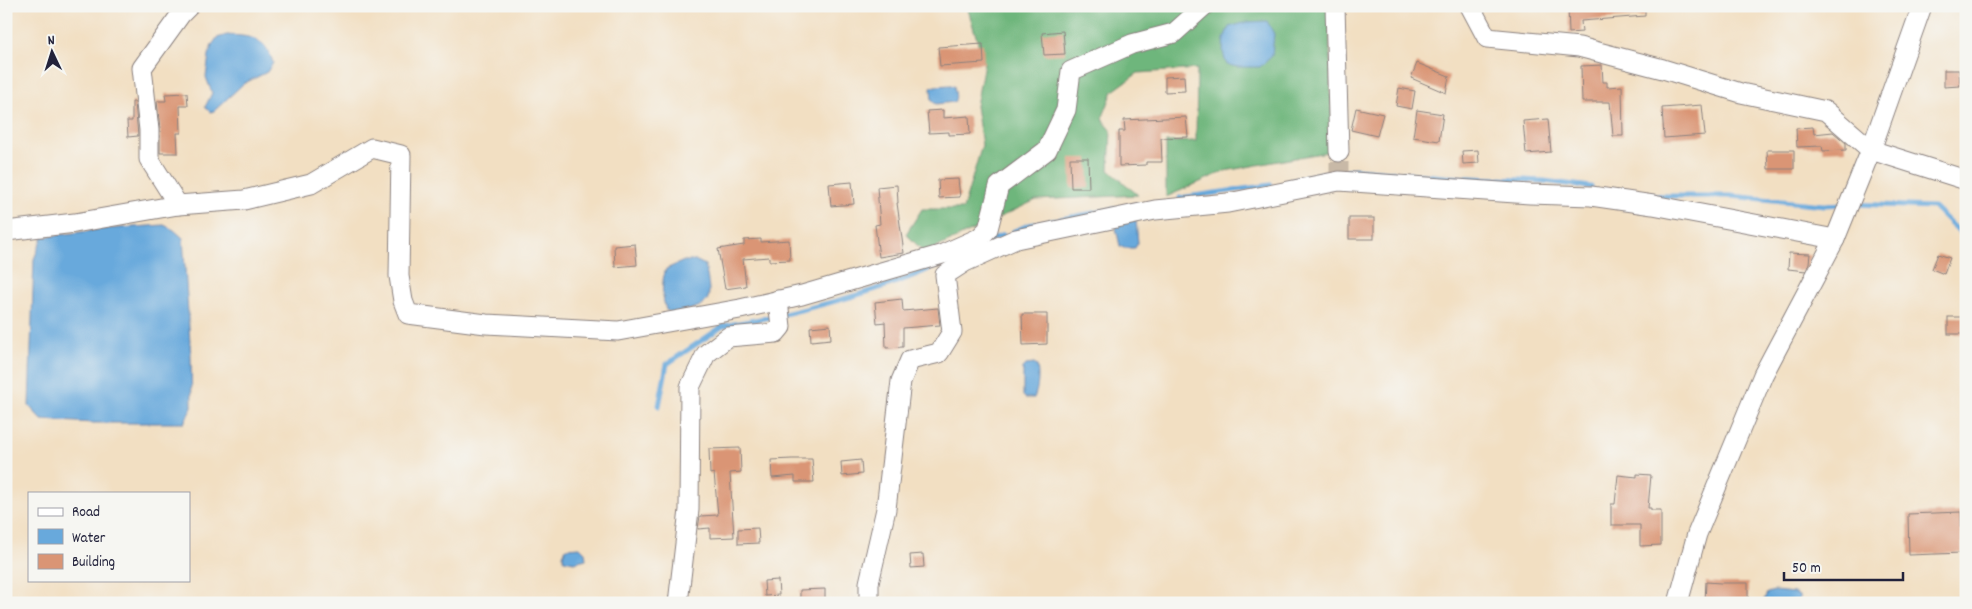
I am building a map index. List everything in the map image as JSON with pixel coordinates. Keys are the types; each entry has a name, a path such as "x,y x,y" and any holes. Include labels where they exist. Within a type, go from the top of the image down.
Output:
{"street":[{"path":"178,205 149,159 149,130 142,68 181,14 189,6"},
{"path":"6,231 75,223 178,205 244,200 311,184 372,148 401,155 399,276 403,301 408,314 486,324 618,331 778,300 908,265 943,254 978,238 988,229 999,186 1047,150 1066,110 1071,70 1132,44 1174,33 1204,6"},
{"path":"1335,6 1339,152"},
{"path":"1470,6 1487,38 1580,48 1663,69 1741,93 1826,112 1871,150 1966,180"},
{"path":"1678,603 1697,534 1763,375 1835,239 1871,150 1922,6"},
{"path":"869,603 869,583 886,509 901,381 910,360 939,353 952,332 945,275 965,262 1016,239 1155,210 1228,203 1339,181 1530,194 1591,196 1653,205 1835,239"},
{"path":"678,603 689,510 690,387 706,354 728,337 776,333 781,327 778,300"}],"green space":[{"path":"967,6 1329,6 1332,151 1225,171 1166,197 1166,142 1196,141 1197,69 1138,73 1113,91 1102,119 1111,130 1109,170 1138,195 1036,200 925,253 906,234 922,209 963,209 982,145 976,106 984,63"}],"water":[{"path":"1267,21 1274,34 1272,56 1260,67 1227,65 1223,46 1229,27 1247,22"},
{"path":"227,35 250,37 261,43 270,54 273,63 267,72 243,84 214,111 210,112 205,107 212,93 206,77 209,55 212,45 217,38"},
{"path":"954,86 954,102 936,104 932,101 931,88"},
{"path":"1136,220 1138,243 1135,248 1120,246 1116,228 1119,222"},
{"path":"164,225 174,230 183,238 191,357 192,407 184,423 93,423 42,420 29,406 34,259 43,237 103,229"},
{"path":"684,261 697,261 705,265 709,295 707,301 702,305 673,314 666,310 663,295 663,279 666,269"},
{"path":"1034,364 1038,370 1036,391 1034,398 1025,398 1023,396 1023,368 1026,365"},
{"path":"580,547 585,552 586,559 574,562 564,560 563,555 566,548"},
{"path":"1774,591 1794,593 1799,596 1800,603 1763,603 1767,593"}],"building":[{"path":"1568,6 1645,6 1645,16 1581,21 1582,32 1569,33"},
{"path":"1063,31 1065,54 1044,55 1042,33"},
{"path":"983,44 984,63 940,66 938,47"},
{"path":"1417,63 1449,76 1446,93 1411,78"},
{"path":"1602,65 1603,82 1607,82 1607,87 1622,86 1623,136 1613,136 1610,102 1582,102 1581,66"},
{"path":"1944,70 1959,70 1960,86 1944,87"},
{"path":"1184,76 1185,91 1165,92 1165,77"},
{"path":"1399,88 1415,91 1412,109 1396,106"},
{"path":"187,93 188,106 180,106 181,133 177,133 178,153 160,153 157,101 166,101 165,94"},
{"path":"132,102 135,102 138,136 128,137 127,121 132,121"},
{"path":"1702,105 1705,135 1664,138 1662,108"},
{"path":"1356,108 1383,114 1377,136 1351,130"},
{"path":"943,110 943,118 969,116 970,134 949,135 949,132 929,133 927,111"},
{"path":"1417,110 1443,114 1439,141 1413,137"},
{"path":"1186,117 1188,137 1161,138 1162,162 1146,162 1146,165 1119,166 1119,131 1125,131 1124,120"},
{"path":"1548,119 1551,152 1526,154 1523,121"},
{"path":"1813,127 1814,134 1833,132 1846,143 1846,150 1823,151 1822,146 1797,147 1796,128"},
{"path":"1478,150 1479,163 1463,164 1462,151"},
{"path":"1767,150 1794,150 1794,169 1768,169"},
{"path":"1070,158 1088,158 1089,188 1071,188"},
{"path":"958,179 960,197 939,198 938,180"},
{"path":"852,182 854,204 831,206 829,184"},
{"path":"897,185 897,203 904,253 879,257 875,225 880,224 877,187"},
{"path":"1349,218 1374,218 1374,239 1349,239"},
{"path":"761,239 761,242 789,240 790,260 769,261 769,257 743,259 746,286 725,289 718,249 744,245 744,240"},
{"path":"635,244 637,265 615,267 614,246"},
{"path":"1789,253 1810,254 1806,271 1788,269"},
{"path":"1938,254 1950,258 1944,274 1932,269"},
{"path":"902,299 903,311 938,308 940,325 903,328 903,347 886,348 885,322 877,323 875,302"},
{"path":"1022,314 1047,314 1047,344 1023,345"},
{"path":"1948,317 1966,317 1966,334 1948,334"},
{"path":"830,325 831,339 811,341 810,327"},
{"path":"740,448 741,472 730,473 734,537 710,538 710,528 698,529 700,516 718,515 714,473 710,474 709,449"},
{"path":"812,459 814,482 795,482 795,476 772,478 771,460"},
{"path":"861,460 862,474 842,476 841,462"},
{"path":"1637,474 1651,475 1648,508 1651,508 1651,510 1661,510 1661,545 1640,546 1640,525 1611,525 1611,504 1615,504 1618,475 1637,477"},
{"path":"1961,512 1962,553 1909,555 1908,514"},
{"path":"758,528 759,543 738,544 738,529"},
{"path":"923,554 924,567 911,568 910,555"},
{"path":"778,580 779,595 765,596 764,581"},
{"path":"1706,582 1748,583 1748,601 1705,602"},
{"path":"825,589 825,603 800,603 800,590"}],"waterway":[{"path":"1289,182 1320,174 1356,169 1445,177 1544,181 1591,187"},
{"path":"1180,198 1271,185"},
{"path":"1621,191 1662,196 1731,196 1824,205 1845,204"},
{"path":"1853,204 1934,207 1966,238"},
{"path":"1014,231 1029,225 1137,205"},
{"path":"986,242 1003,235"},
{"path":"784,314 883,287 940,264"},
{"path":"659,406 667,364 723,326 776,316"}],"tunnel":[{"path":"1339,152 1339,181"}]}
